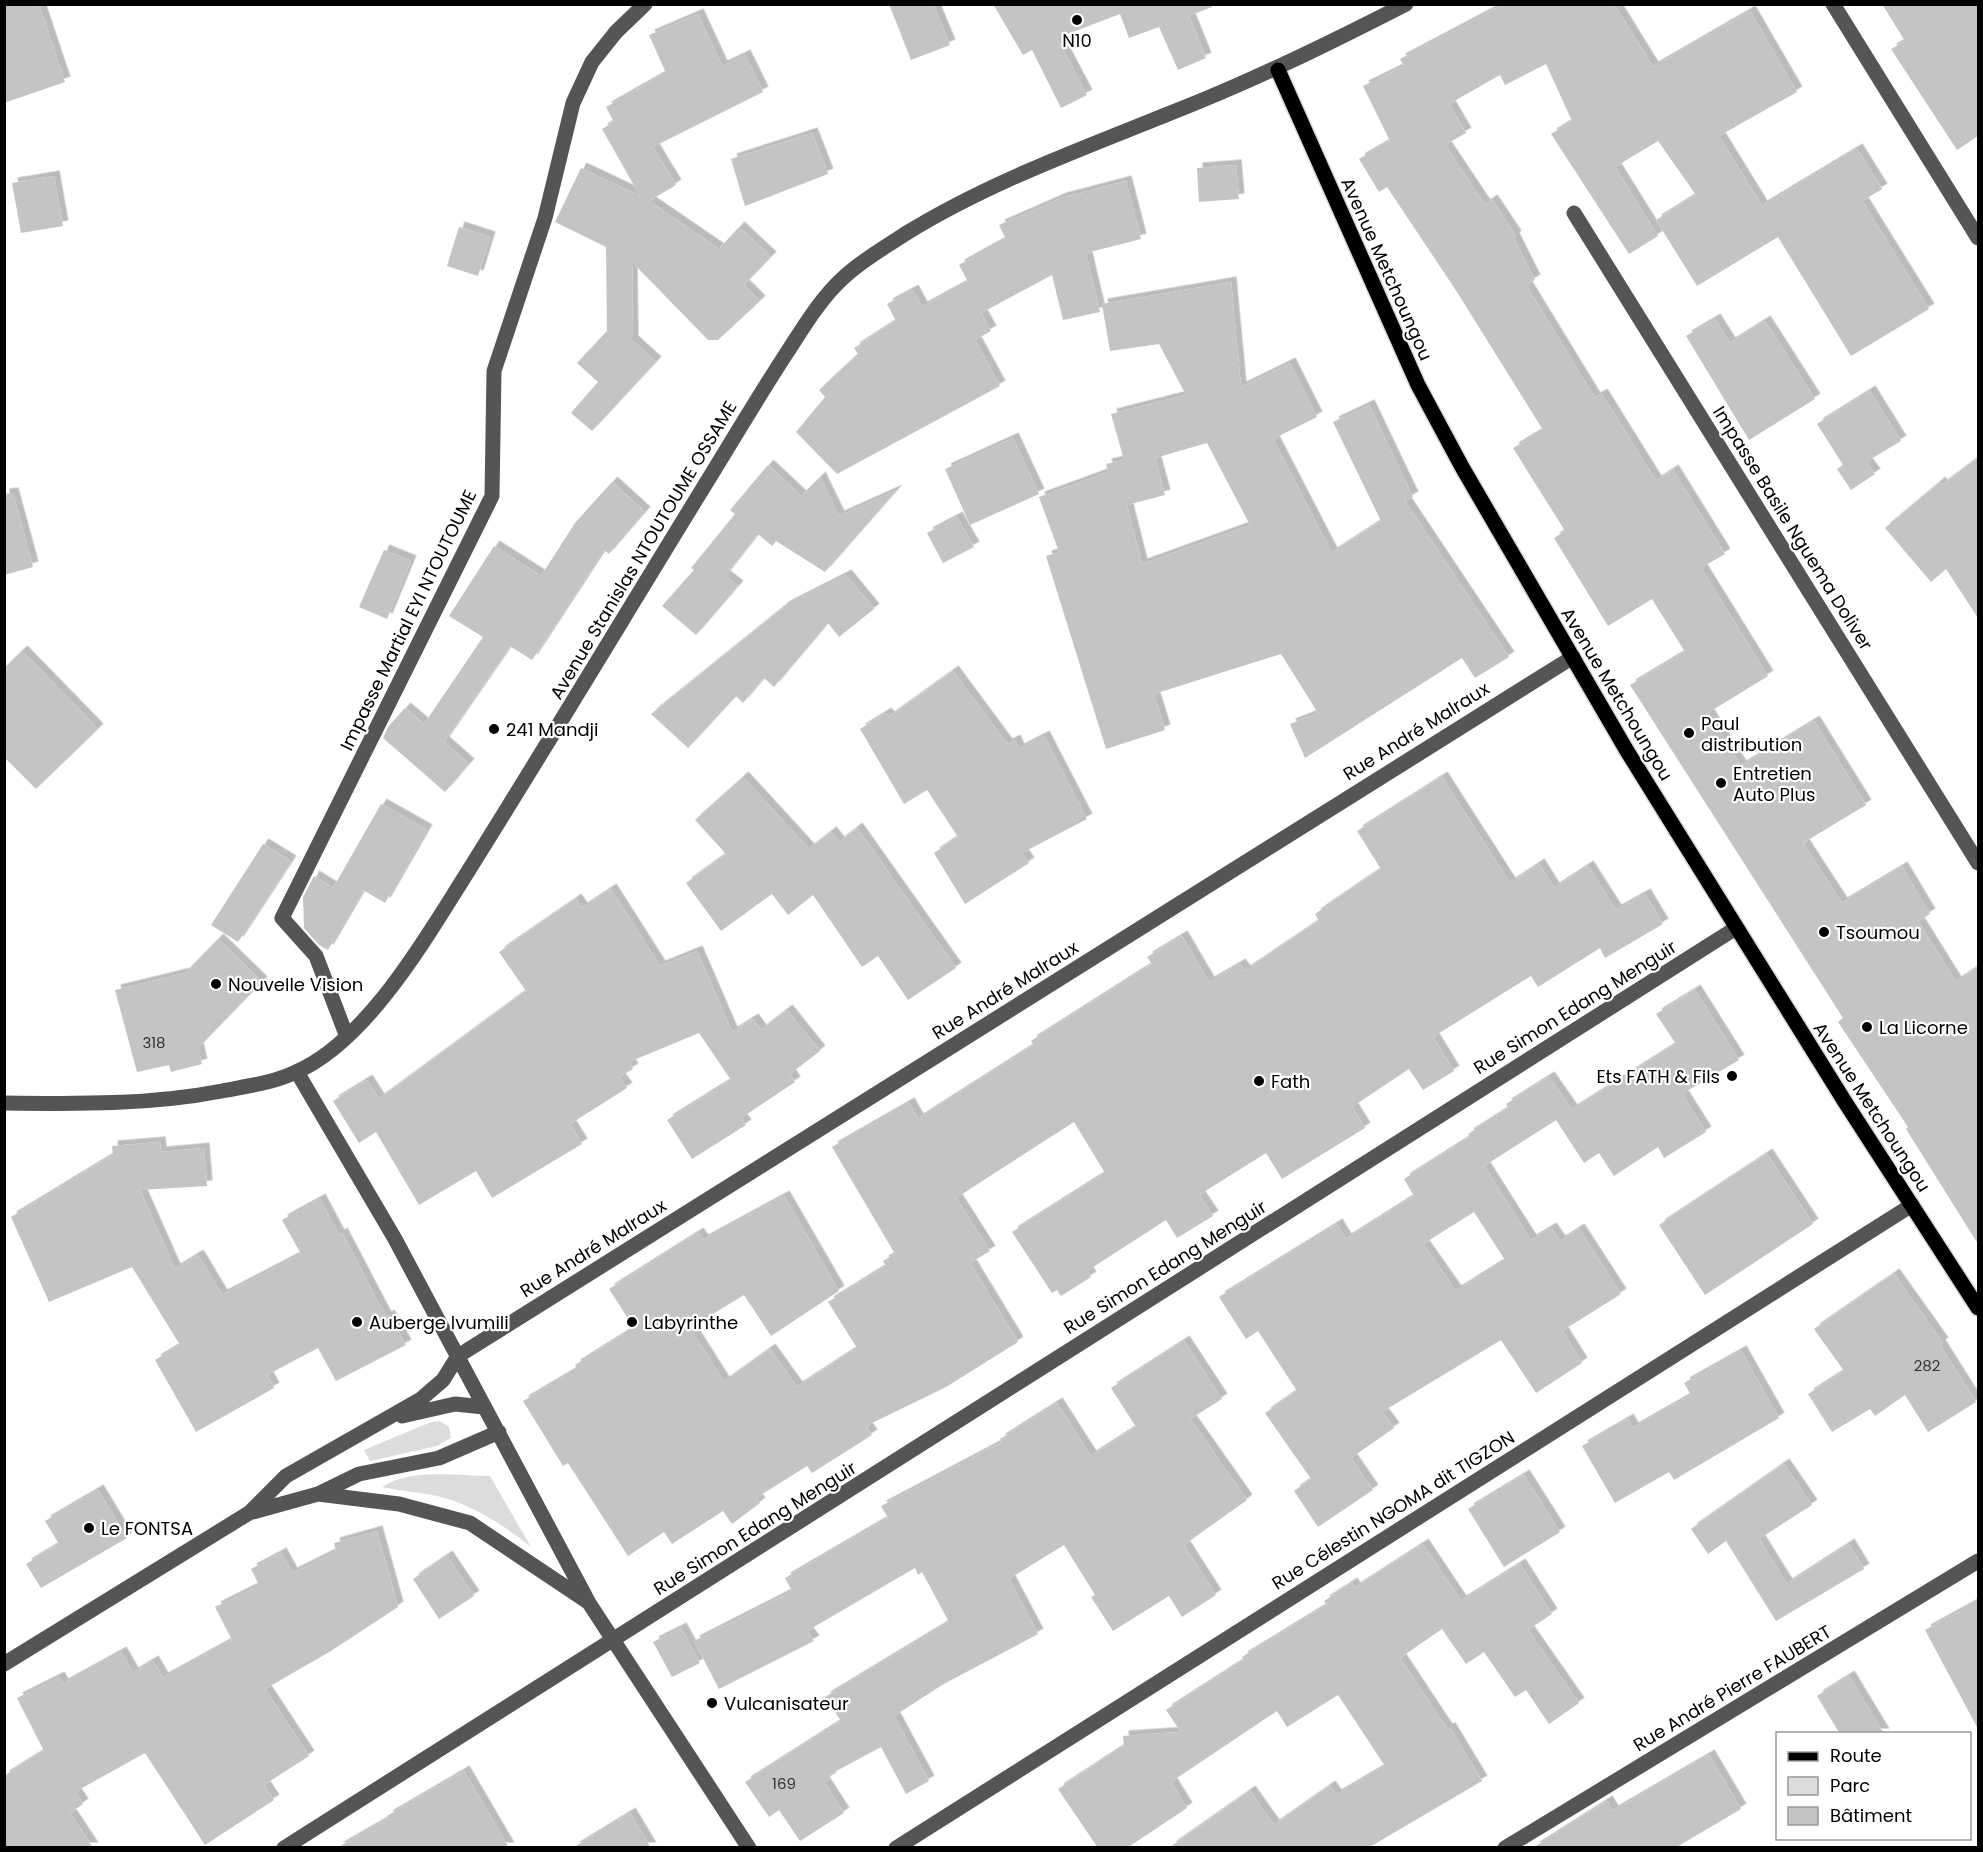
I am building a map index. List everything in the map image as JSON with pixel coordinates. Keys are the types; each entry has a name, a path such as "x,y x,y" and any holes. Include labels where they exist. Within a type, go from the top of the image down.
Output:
{"main road":[{"name":"Avenue Metchoungou","path":"1278,69 1418,385 1461,467 1627,751 1736,928 1978,1308"}],"street":[{"name":"Impasse Martial EYI NTOUTOUME","path":"347,1037 316,956 282,918 492,496 494,371 546,218 573,103 592,62 616,32 645,4"},
{"name":"Avenue Stanislas NTOUTOUME OSSAME","path":"4,1103 80,1104 178,1100 260,1084 297,1072 330,1052 347,1037 391,986 433,927 553,736 757,399 818,306 840,280 866,259 922,224 1001,183 1046,162 1278,69 1406,4"},
{"path":"1833,4 1978,238"},
{"name":"Impasse Basile Nguema Doliver","path":"1574,213 1978,863"},
{"name":"Rue André Malraux","path":"458,1356 1573,657"},
{"name":"Rue Simon Edang Menguir","path":"284,1848 1736,928"},
{"path":"297,1072 395,1239 589,1602 749,1848"},
{"name":"Rue Célestin NGOMA dit TIGZON","path":"896,1848 1912,1205"},
{"path":"4,1664 249,1514 286,1476 421,1399 443,1380 458,1356"},
{"path":"386,1420 454,1404 484,1407"},
{"path":"249,1514 318,1494 359,1474 439,1458 499,1432"},
{"path":"318,1494 399,1504 470,1523 589,1602"},
{"name":"Rue André Pierre FAUBERT","path":"1505,1848 1978,1561"}],"green space":[{"path":"440,1421 449,1427 451,1438 437,1446 370,1461 364,1450 431,1422"},
{"path":"420,1475 490,1476 531,1547 498,1523 462,1504 437,1496 382,1487 406,1477"}],"building":[{"path":"4,4 39,4 65,82 4,103"},
{"path":"889,4 933,4 950,45 911,60"},
{"path":"993,4 1211,4 1212,7 1189,16 1206,58 1178,70 1159,27 1129,38 1120,14 1057,38 1087,95 1061,108 1032,50 1023,55"},
{"path":"1504,4 1614,4 1653,67 1750,11 1797,92 1719,136 1762,206 1857,149 1882,189 1862,201 1929,309 1851,356 1778,237 1697,286 1656,220 1696,195 1658,141 1615,167 1658,236 1629,254 1551,134 1572,121 1546,64 1505,85 1500,75 1449,104 1466,133 1445,145 1485,205 1492,200 1516,236 1514,238 1535,280 1526,285 1595,398 1602,394 1656,481 1673,470 1725,554 1701,568 1768,676 1708,713 1741,766 1814,721 1866,805 1803,843 1842,903 1902,867 1930,914 1918,921 1956,982 1978,967 1978,1244 1906,1129 1908,1127 1838,1022 1843,1018 1630,685 1685,652 1652,599 1608,626 1554,538 1565,531 1513,448 1543,430 1457,292 1387,187 1379,192 1359,159 1390,141 1363,86 1404,66 1400,59"},
{"path":"1882,4 1978,4 1978,136 1957,150 1891,49 1905,41"},
{"path":"698,14 722,66 745,55 763,92 653,147 676,185 649,201 719,249 739,227 771,257 744,285 760,301 718,340 708,340 632,262 633,341 656,362 592,431 571,413 598,382 577,363 607,331 606,247 555,222 581,168 640,196 602,129 614,122 606,107 666,73 649,35"},
{"path":"812,133 828,174 745,206 731,159"},
{"path":"1236,165 1239,199 1199,202 1197,168"},
{"path":"54,176 63,226 21,233 12,183"},
{"path":"1126,181 1141,239 1086,253 1100,312 1063,320 1052,275 981,313 991,331 975,340 1000,386 837,474 796,432 825,397 819,390 858,354 854,348 896,321 887,304 913,290 922,307 968,282 959,265 1006,239 999,225 1061,198"},
{"path":"459,227 490,237 478,276 447,266"},
{"path":"1231,282 1241,387 1290,363 1317,417 1273,439 1332,553 1381,521 1333,422 1369,405 1413,497 1405,501 1509,657 1475,678 1462,658 1305,758 1290,724 1318,713 1281,654 1154,694 1165,730 1106,749 1046,556 1059,552 1039,497 1108,472 1106,464 1124,460 1111,414 1186,395 1159,344 1110,351 1102,304","holes":["1207,443 1250,525 1142,564 1127,505 1165,495 1155,458"]},
{"path":"1715,319 1730,343 1765,321 1815,399 1749,440 1686,336"},
{"path":"1870,391 1901,441 1866,462 1875,474 1851,490 1837,469 1843,465 1817,424"},
{"path":"1013,438 1039,494 970,525 945,469"},
{"path":"1978,458 1978,618 1946,569 1931,582 1885,528 1940,482 1942,485"},
{"path":"768,465 801,496 820,477 839,516 897,490 825,572 776,541 772,546 758,534 725,576 738,586 696,635 662,606 694,570 691,568 735,514 730,510"},
{"path":"612,482 645,512 609,554 604,550 532,660 510,646 444,742 469,764 445,792 383,738 388,727 405,708 424,724 483,637 449,616 494,546 541,576 575,523"},
{"path":"13,493 33,567 4,575 4,494"},
{"path":"957,517 974,547 943,563 927,533"},
{"path":"384,550 411,561 387,619 359,607"},
{"path":"846,575 874,609 839,637 828,623 774,687 764,678 743,703 736,696 688,748 651,714 785,606"},
{"path":"22,651 98,729 36,789 4,757 4,668"},
{"path":"953,671 1007,744 1015,740 1019,749 1044,736 1087,819 1022,853 1029,863 965,904 934,853 958,837 927,790 904,804 860,729 886,713 889,717"},
{"path":"743,777 809,849 831,832 839,842 857,828 956,968 908,1000 878,956 862,967 813,895 788,915 772,894 721,931 686,883 726,854 695,820"},
{"path":"1442,777 1510,883 1539,864 1554,888 1588,866 1616,910 1645,894 1663,924 1605,958 1600,948 1538,987 1531,976 1433,1037 1454,1071 1423,1090 1409,1069 1352,1107 1365,1128 1282,1179 1266,1153 1199,1195 1213,1216 1177,1238 1166,1220 1087,1271 1091,1277 1061,1296 1057,1290 1052,1293 1012,1232 1105,1173 1074,1122 956,1198 990,1251 970,1263 1018,1342 946,1387 866,1426 872,1435 812,1473 807,1466 756,1498 760,1503 732,1524 723,1511 672,1544 664,1532 628,1556 568,1463 563,1466 523,1401 577,1369 575,1365 634,1328 609,1289 698,1233 703,1240 784,1196 839,1291 771,1336 744,1295 690,1328 724,1382 770,1349 797,1387 857,1348 828,1302 886,1266 883,1261 895,1254 832,1147 909,1103 918,1119 1034,1045 1031,1041 1152,964 1147,957 1182,936 1209,982 1240,964 1245,971 1319,921 1315,914 1381,869 1357,831"},
{"path":"381,804 427,830 385,903 363,890 328,950 319,945 304,928 303,897 314,876 333,888"},
{"path":"263,844 291,861 238,942 211,925"},
{"path":"611,889 660,966 697,951 732,1032 753,1019 761,1030 787,1010 820,1051 790,1074 795,1082 741,1118 746,1125 692,1159 667,1120 731,1080 699,1033 629,1062 633,1069 619,1077 627,1088 570,1124 582,1144 492,1198 476,1171 419,1205 376,1132 359,1143 333,1101 367,1080 379,1099 526,991 499,952 576,899 582,908"},
{"path":"218,939 262,982 198,1048 202,1064 171,1072 169,1065 137,1072 115,990 185,973"},
{"path":"1695,990 1739,1060 1682,1094 1706,1132 1664,1158 1658,1147 1614,1176 1599,1153 1584,1163 1556,1120 1676,1044 1656,1014"},
{"path":"1549,1077 1572,1110 1484,1166 1531,1240 1551,1228 1560,1241 1579,1229 1621,1294 1562,1331 1582,1363 1536,1393 1501,1340 1382,1412 1394,1428 1351,1458 1373,1490 1318,1527 1294,1491 1311,1479 1265,1413 1297,1391 1258,1331 1246,1339 1219,1297 1337,1224 1346,1239 1414,1196 1404,1179 1470,1137 1468,1134 1509,1108 1506,1104","holes":["1474,1212 1505,1260 1456,1291 1423,1244"]},
{"path":"160,1142 161,1152 204,1148 207,1186 140,1190 175,1269 198,1255 222,1295 301,1254 282,1220 320,1199 339,1235 342,1233 386,1317 389,1315 406,1345 336,1381 318,1348 267,1375 274,1388 196,1432 155,1360 180,1345 132,1267 49,1302 11,1217 113,1155 112,1146"},
{"path":"1767,1154 1813,1224 1705,1295 1659,1225"},
{"path":"1894,1274 1943,1343 1940,1345 1976,1402 1928,1432 1905,1395 1875,1416 1870,1409 1832,1432 1808,1394 1844,1371 1814,1329"},
{"path":"1184,1341 1222,1399 1190,1419 1247,1500 1184,1545 1216,1595 1182,1617 1169,1596 1113,1631 1091,1597 1095,1595 1064,1545 1009,1579 1038,1634 942,1685 894,1716 929,1781 906,1794 881,1747 829,1775 831,1778 824,1782 844,1813 800,1841 779,1810 769,1817 745,1782 841,1721 825,1697 949,1622 922,1572 918,1575 915,1568 807,1631 814,1641 719,1689 694,1641 792,1591 785,1578 888,1518 881,1506 1002,1442 1000,1439 1057,1403 1091,1456 1136,1427 1111,1388"},
{"path":"1741,1351 1779,1418 1674,1480 1669,1472 1615,1503 1582,1446 1628,1419 1633,1428 1691,1395 1684,1383"},
{"path":"1784,1464 1812,1505 1759,1539 1787,1584 1849,1544 1864,1569 1776,1621 1726,1541 1708,1554 1691,1529"},
{"path":"1524,1475 1560,1532 1504,1567 1468,1509"},
{"path":"98,1490 127,1538 41,1588 26,1564 59,1544 45,1521"},
{"path":"377,1531 398,1607 331,1651 265,1689 309,1756 264,1785 274,1800 205,1845 145,1753 75,1792 83,1804 70,1813 93,1848 4,1848 4,1776 44,1751 17,1698 59,1677 63,1684 121,1652 133,1673 153,1661 163,1678 232,1640 215,1607 259,1585 251,1569 281,1553 292,1573 336,1551 334,1543"},
{"path":"1423,1544 1461,1601 1520,1564 1552,1614 1528,1630 1579,1703 1549,1724 1526,1690 1515,1697 1484,1652 1466,1664 1442,1629 1400,1658 1447,1729 1450,1728 1482,1781 1368,1848 1170,1847 1250,1791 1274,1825 1330,1786 1336,1795 1385,1766 1338,1695 1287,1727 1277,1711 1171,1782 1187,1808 1127,1848 1098,1848 1058,1789 1124,1746 1123,1736 1181,1732 1166,1710 1244,1660 1242,1657 1327,1605 1324,1601 1352,1583 1355,1588"},
{"path":"447,1556 474,1596 439,1619 413,1579"},
{"path":"1978,1601 1978,1729 1925,1630"},
{"path":"681,1628 700,1663 672,1677 653,1642"},
{"path":"1849,1676 1883,1732 1839,1732 1817,1696"},
{"path":"1709,1755 1741,1809 1675,1848 1533,1848 1607,1801 1613,1811"},
{"path":"464,1771 509,1848 337,1848 389,1818 387,1816"},
{"path":"630,1813 651,1848 573,1848"}],"place":[{"name":"N10","path":"1077,20"},
{"name":"241 Mandji","path":"494,729"},
{"name":"Paul distribution","path":"1689,733"},
{"name":"Entretien Auto Plus","path":"1721,783"},
{"name":"Tsoumou","path":"1824,932"},
{"name":"Nouvelle Vision","path":"216,984"},
{"name":"La Licorne","path":"1867,1027"},
{"name":"Ets FATH & Fils","path":"1732,1076"},
{"name":"Fath","path":"1259,1081"},
{"name":"Auberge Ivumili","path":"357,1322"},
{"name":"Labyrinthe","path":"632,1322"},
{"name":"Le FONTSA","path":"89,1528"},
{"name":"Vulcanisateur","path":"712,1703"}]}
